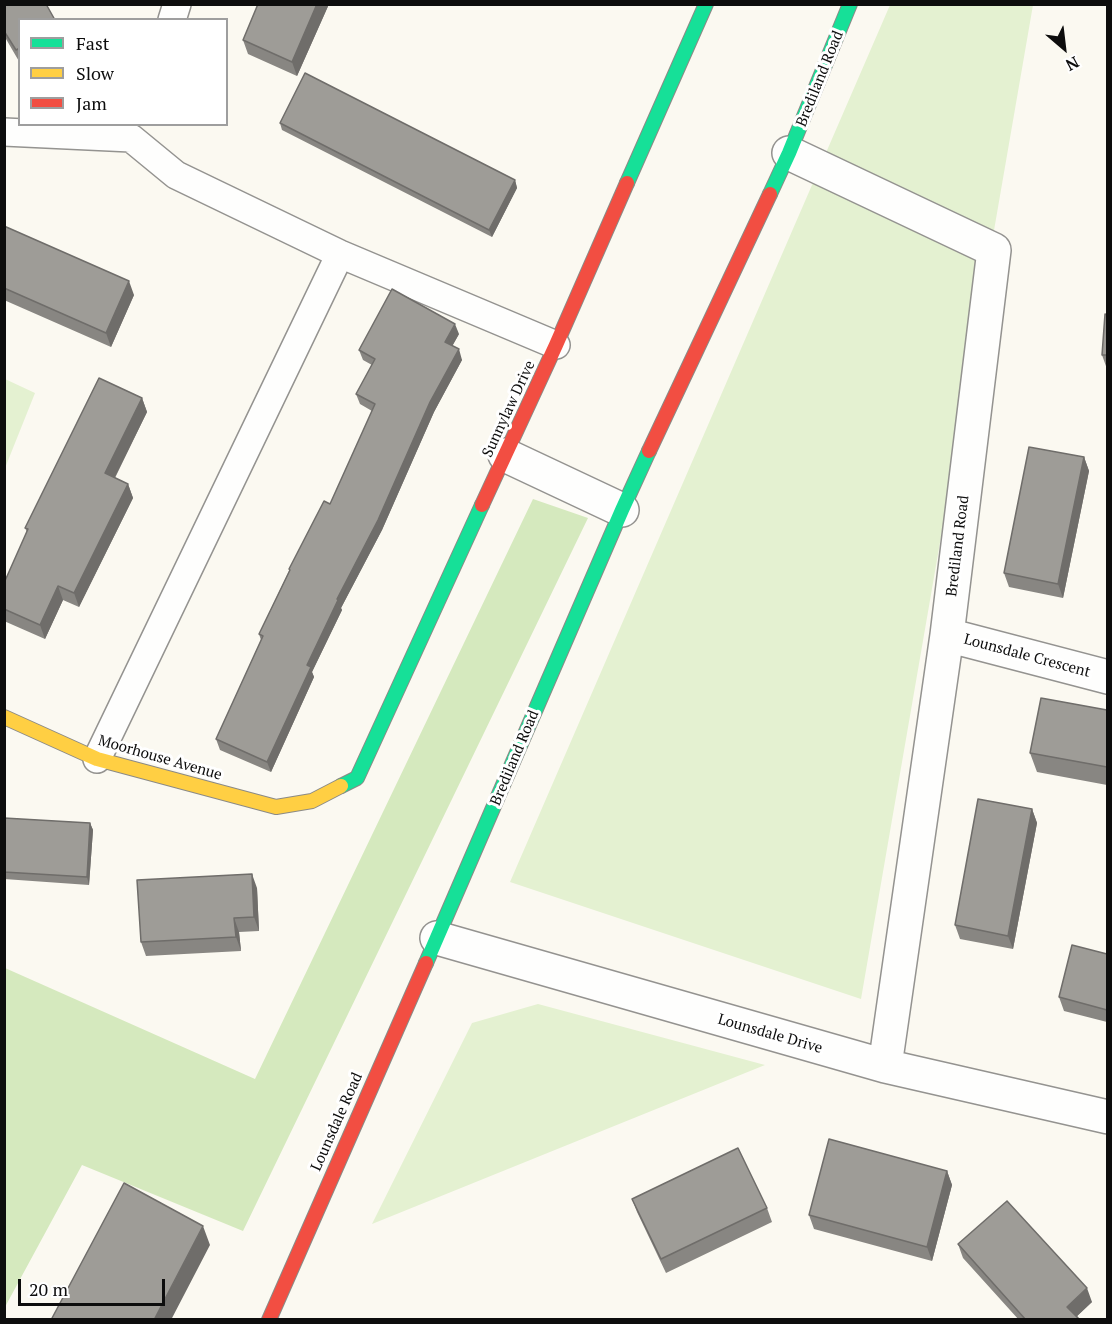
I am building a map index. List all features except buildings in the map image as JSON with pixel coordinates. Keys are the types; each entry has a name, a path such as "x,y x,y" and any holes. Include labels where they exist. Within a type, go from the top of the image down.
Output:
{"street":[{"name":"Sunnylaw Drive","path":"312,801 357,778 556,345 706,4"},
{"name":"Brediland Road","path":"437,938 622,510 789,153 850,4"},
{"name":"Brediland Road","path":"789,153 994,250 947,635 885,1066"},
{"path":"505,455 622,510"},
{"name":"Lounsdale Crescent","path":"947,635 1107,677"},
{"name":"Moorhouse Avenue","path":"4,717 97,759 276,807 312,801"},
{"name":"Lounsdale Drive","path":"437,938 885,1066 1107,1117"},
{"name":"Lounsdale Road","path":"269,1320 437,938"}],"lane":[{"path":"4,132 133,131 177,175 340,254 556,345"},
{"path":"97,759 340,254"}],"green space":[{"path":"890,5 1033,5 861,999 510,882"},
{"path":"5,379 35,393 5,468"},
{"path":"533,499 588,518 243,1231 82,1165 5,1307 5,968 255,1079"},
{"path":"538,1004 765,1065 372,1224 472,1023"}],"traffic: fast":[{"path":"627,183 706,4"},
{"path":"770,194 850,4"},
{"path":"426,963 649,451"},
{"path":"341,786 357,778 482,505"}],"traffic: slow":[{"path":"4,717 97,759 276,807 312,801 341,786"}],"traffic: jam":[{"path":"482,505 627,183"},
{"path":"649,451 770,194"},
{"path":"269,1320 426,963"}]}
